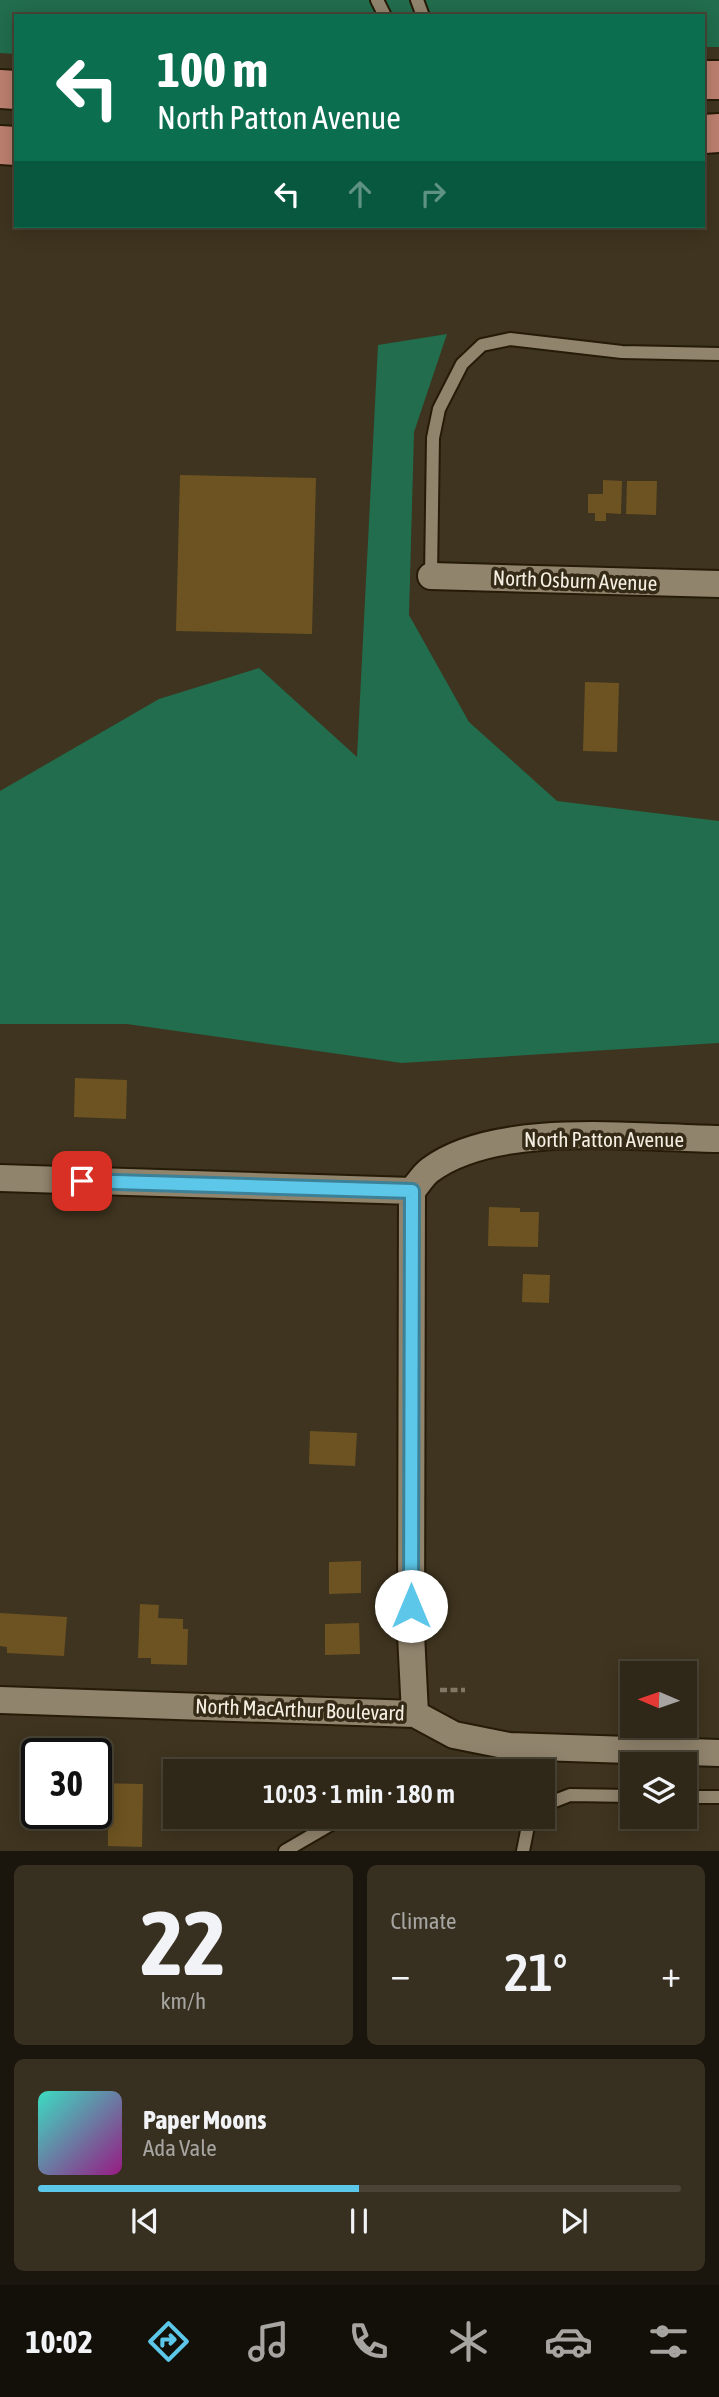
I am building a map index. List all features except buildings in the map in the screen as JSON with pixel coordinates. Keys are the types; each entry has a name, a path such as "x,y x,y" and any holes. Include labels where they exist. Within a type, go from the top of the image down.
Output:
{"street":[{"name":"North Osburn Avenue","path":"430,576 719,584"},
{"name":"North Patton Avenue","path":"412,1191 429,1170 467,1152 502,1141 556,1136 719,1139"},
{"path":"0,1178 412,1191 411,1634 415,1714"},
{"name":"North MacArthur Boulevard","path":"0,1700 415,1714 454,1735 488,1742 539,1759 719,1753"}],"lane":[{"path":"430,576 433,438 439,409 462,364 482,345 510,339 622,352 719,354"},
{"path":"555,1801 570,1795 620,1796"},
{"path":"697,1797 719,1797"},
{"path":"285,1851 323,1829"},
{"path":"523,1851 527,1829"}],"green space":[{"path":"0,0 719,0 719,47 705,47 705,14 14,14 14,54 0,53"},
{"path":"447,334 414,432 409,615 469,722 557,801 719,821 719,1043 402,1063 127,1024 0,1024 0,791 159,699 259,668 357,757 378,345"}],"route":[{"path":"82,1181 412,1191 411,1606"}]}
